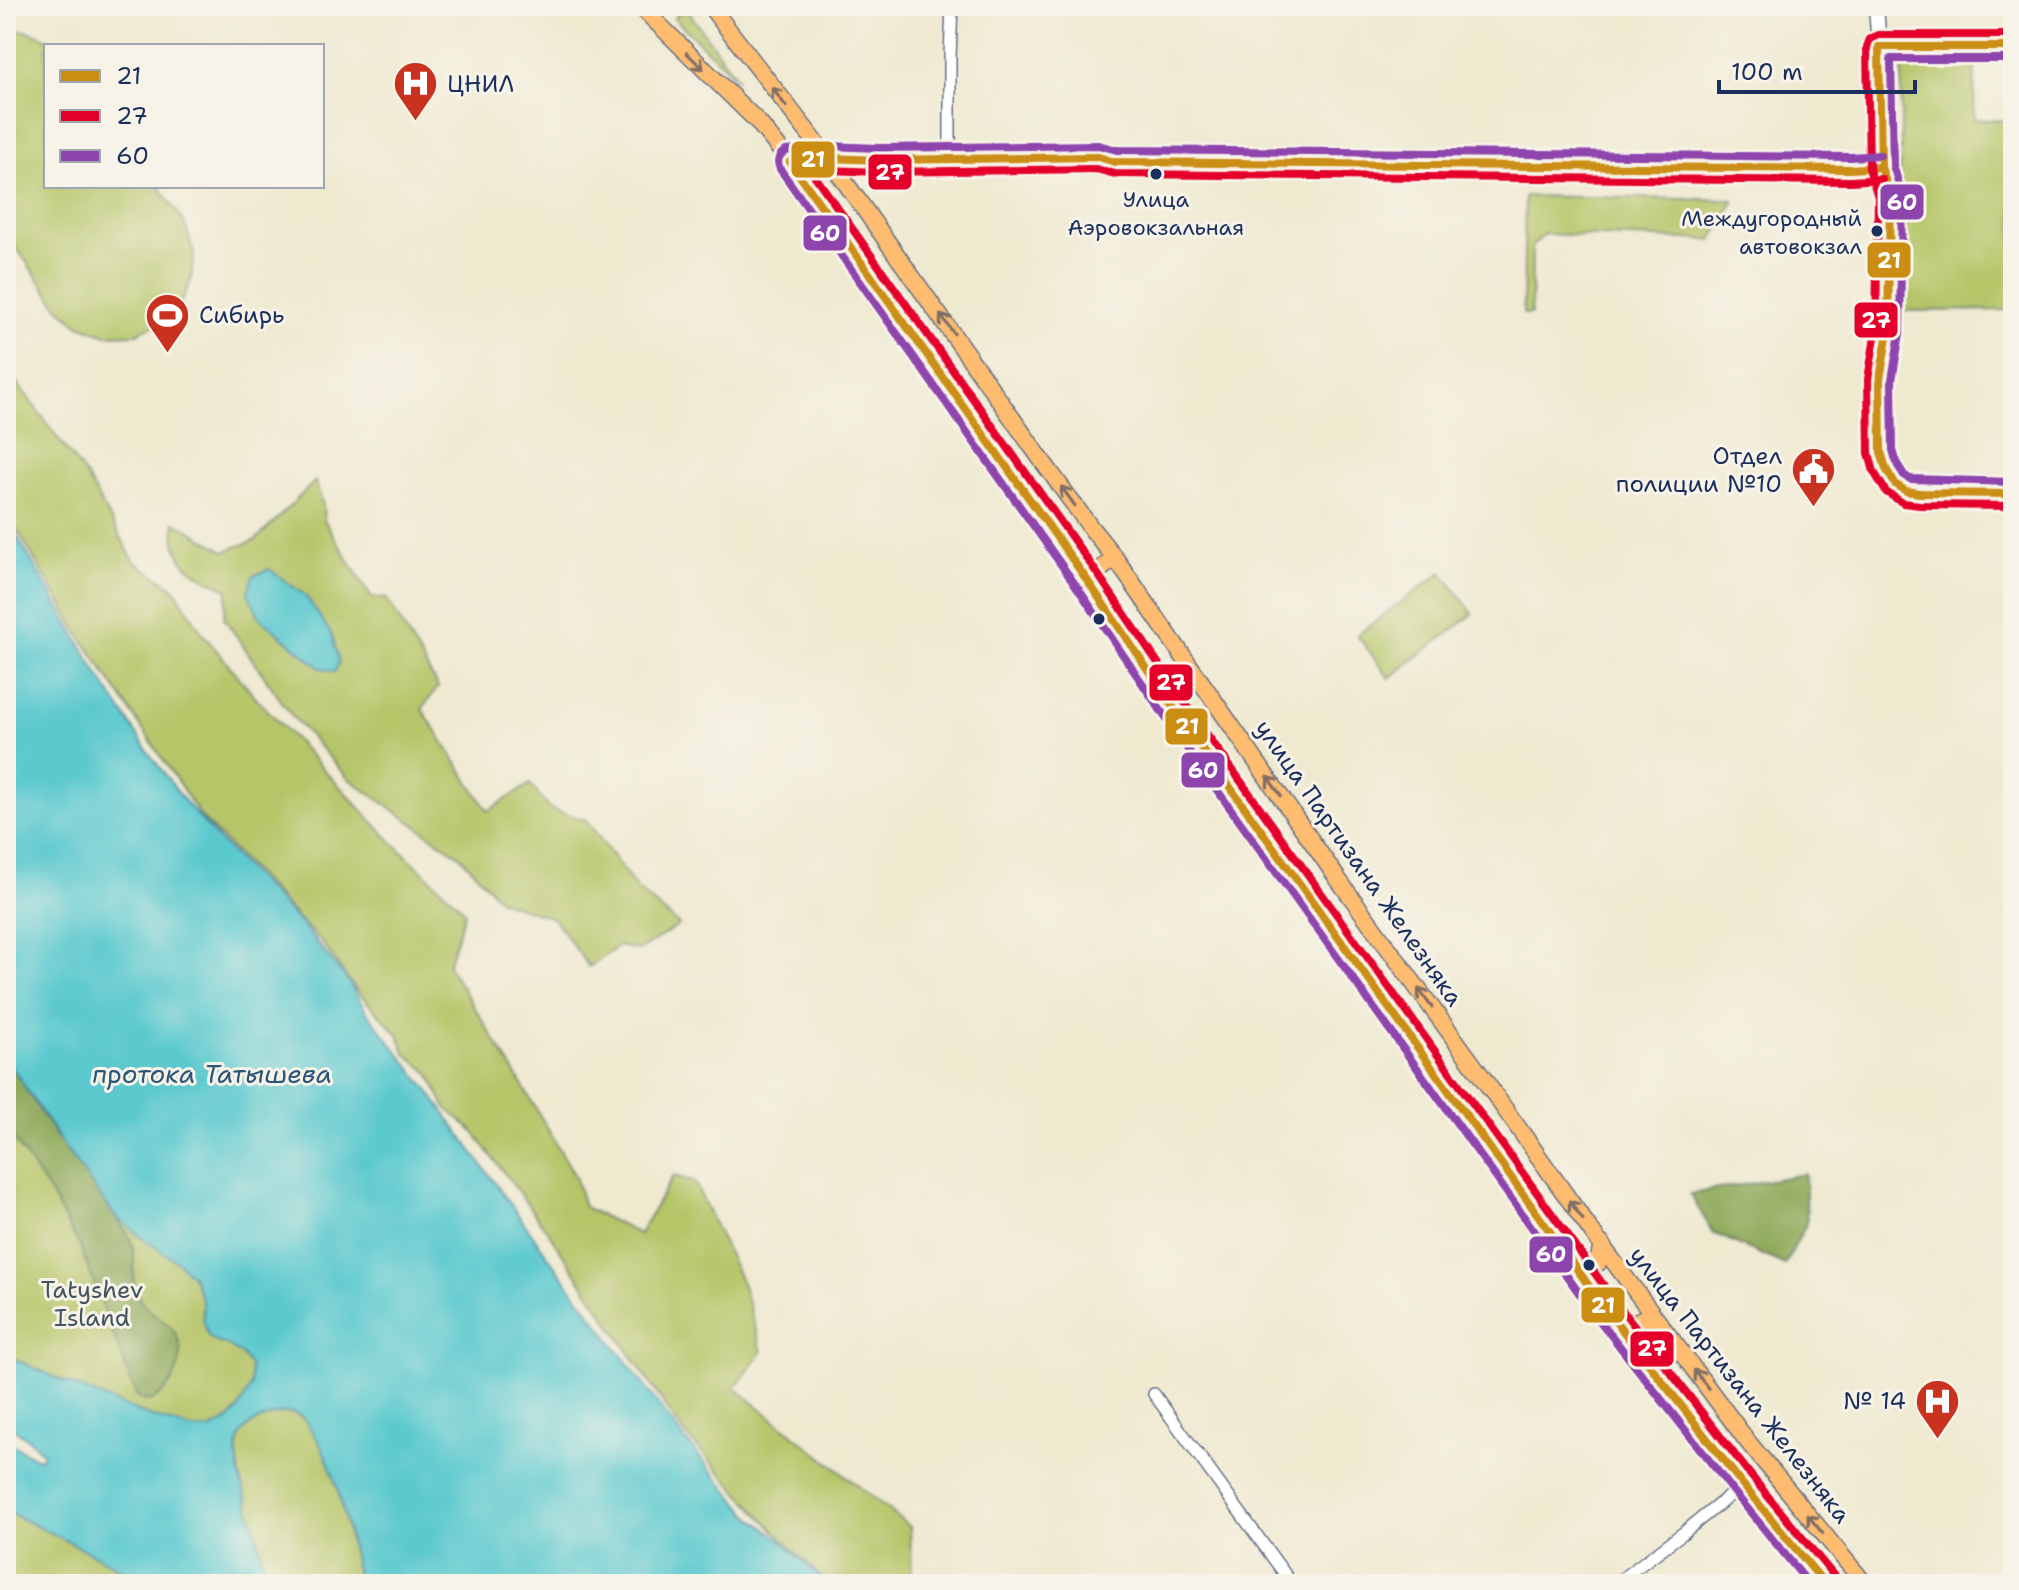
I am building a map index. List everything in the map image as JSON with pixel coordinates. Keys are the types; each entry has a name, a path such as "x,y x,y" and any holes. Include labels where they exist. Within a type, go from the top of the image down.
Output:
{"main road":[{"path":"640,6 758,122 790,162 1087,580 1203,750 1628,1341 1825,1584"},
{"name":"улица Партизана Железняка","path":"710,6 828,158 1043,462 1115,558 1335,875 1654,1318 1748,1442 1865,1584"},
{"path":"1087,580 1115,558"},
{"path":"1576,1269 1598,1263 1602,1244"},
{"path":"1628,1341 1631,1330 1640,1319 1654,1318"}],"street":[{"path":"950,159 952,6"},
{"path":"1876,6 1881,167 1890,195 1888,332 1880,379 1881,452 1895,484 1906,491 2013,494"},
{"path":"1879,47 2013,47"},
{"path":"790,162 828,158 1098,157 1115,162 1881,167"},
{"path":"1154,1394 1292,1584"},
{"path":"1615,1584 1743,1485"}],"green space":[{"path":"686,8 738,80 674,18"},
{"path":"6,29 33,33 54,44 44,44 44,188 160,188 185,224 194,253 191,281 180,304 160,323 134,334 106,335 79,325 59,308 6,233"},
{"path":"1975,64 1974,119 2013,121 2013,310 1898,311 1902,65"},
{"path":"1525,196 1735,200 1712,240 1544,234 1532,247 1531,314 1523,314"},
{"path":"6,368 86,476 134,561 174,588 203,634 257,699 391,841 465,911 448,965 575,1176 584,1207 639,1234 673,1176 694,1181 743,1285 762,1352 735,1388 910,1527 912,1584 828,1584 683,1432 546,1229 473,1131 445,1107 429,1073 405,1053 398,1034 356,990 322,943 202,818 79,634 6,511"},
{"path":"315,481 324,520 371,597 387,599 438,687 422,709 488,811 530,784 550,809 586,820 637,889 679,925 640,950 619,946 589,967 553,918 501,901 461,857 348,778 291,715 224,618 228,589 195,572 181,558 174,536 175,522 225,551 256,540"},
{"path":"1442,572 1473,614 1389,678 1357,635"},
{"name":"Tatyshev Island","path":"6,1058 164,1251 193,1277 202,1300 203,1320 216,1342 236,1350 248,1361 252,1376 250,1386 240,1406 224,1423 206,1430 180,1426 104,1399 6,1355"},
{"path":"6,1058 66,1150 123,1227 133,1245 134,1279 140,1298 178,1339 180,1358 175,1376 154,1399 148,1401 137,1397 81,1249 51,1195 6,1127"},
{"path":"1805,1174 1807,1222 1785,1265 1713,1233 1690,1194"},
{"path":"278,1413 300,1416 323,1450 339,1496 359,1584 267,1584 238,1456 242,1431 258,1420"},
{"path":"6,1511 93,1554 142,1584 6,1584"}],"water":[{"name":"протока Татышева","path":"6,518 101,679 183,799 302,925 348,981 366,1011 428,1090 681,1435 750,1516 781,1540 827,1584 359,1584 341,1502 328,1461 305,1420 292,1413 275,1414 255,1422 243,1432 237,1446 240,1477 267,1584 142,1584 93,1554 6,1511 6,1441 38,1459 43,1453 6,1423 6,1355 143,1414 191,1429 209,1430 226,1422 238,1410 251,1386 250,1366 242,1355 208,1336 202,1300 193,1277 178,1262 115,1216 65,1148 6,1058"},
{"path":"269,569 306,596 332,635 339,662 335,672 319,667 260,618 248,593 253,576"}],"transit line":[{"name":"27","path":"2013,35 1878,35 1870,39 1867,47 1869,168 1878,197 1876,331 1868,379 1869,453 1874,472 1886,492 1903,503 2013,506"},
{"name":"21","path":"2013,47 1879,47 1881,167 1890,195 1888,332 1880,379 1881,452 1886,469 1895,484 1906,491 2013,494"},
{"name":"60","path":"2013,59 1891,59 1893,165 1902,195 1900,333 1892,380 1893,450 1897,464 1910,479 2013,482"},
{"name":"60","path":"1809,1584 1592,1311 1176,733 1077,587 780,169 778,161 786,151 828,146 1098,145 1117,150 1880,155"},
{"name":"21","path":"1825,1584 1743,1485 1602,1304 1186,726 1087,580 790,162 828,158 1098,157 1115,162 1881,167"},
{"name":"27","path":"1834,1576 1752,1477 1612,1297 1196,719 1097,573 812,172 1096,169 1115,174 1882,179"}],"place":[{"name":"ЦНИЛ","path":"416,123"},
{"name":"Улица Аэровокзальная","path":"1156,174"},
{"name":"Междугородный автовокзал","path":"1877,231"},
{"name":"Сибирь","path":"168,354"},
{"name":"Отдел полиции №10","path":"1813,509"},
{"name":"№ 14","path":"1937,1440"}]}
